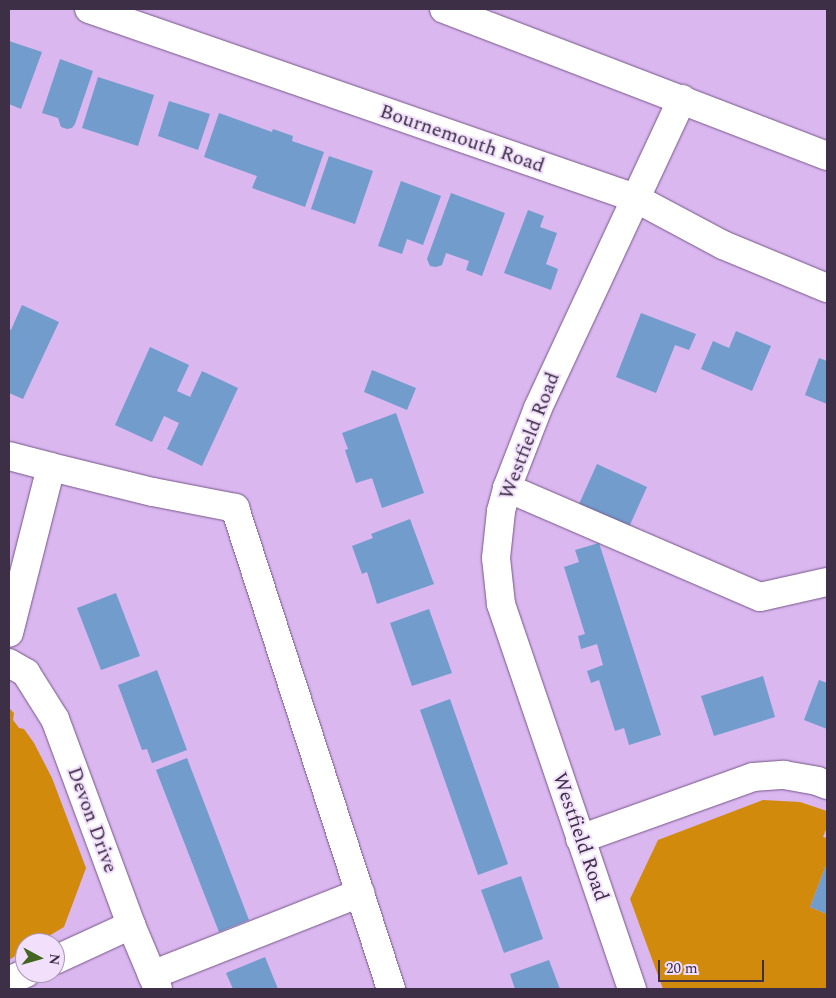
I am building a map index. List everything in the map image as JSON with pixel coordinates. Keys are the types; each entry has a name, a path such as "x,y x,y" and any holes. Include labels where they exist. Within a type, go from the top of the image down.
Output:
{"street":[{"name":"Bournemouth Road","path":"89,9 634,198 723,245 827,288"},
{"path":"444,9 827,156"},
{"name":"Westfield Road","path":"632,989 501,604 496,558 501,511 507,488 538,408 634,198 682,99"},
{"path":"9,456 154,492 235,508 391,989"},
{"path":"9,633 51,467"},
{"path":"507,488 760,597 827,582"},
{"name":"Devon Drive","path":"9,663 26,673 55,720 131,925 155,982"},
{"path":"580,839 752,778 784,775 817,781 827,785"},
{"path":"155,982 360,893"},
{"path":"65,955 131,925"}],"shaded area":[{"path":"9,708 14,713 13,720 19,728 24,729 34,743 52,778 86,868 64,927 54,933 15,933 15,956 9,960"},
{"path":"763,800 800,802 827,811 827,827 823,837 827,838 827,863 810,907 827,914 827,989 663,989 630,899 658,840"}],"building":[{"path":"9,41 42,52 21,109 9,104"},
{"path":"60,59 93,71 75,124 72,128 67,129 61,127 58,118 42,113"},
{"path":"98,77 154,95 138,146 82,128"},
{"path":"169,101 210,114 198,150 158,136"},
{"path":"219,113 272,132 273,129 293,136 292,141 324,152 305,207 252,188 257,176 204,157"},
{"path":"329,156 373,171 355,224 311,209"},
{"path":"401,181 441,196 423,245 407,239 402,254 378,246"},
{"path":"451,193 505,213 482,276 466,270 469,261 446,253 442,265 436,267 430,266 427,259"},
{"path":"528,210 544,216 540,227 557,233 546,264 558,269 551,290 504,273"},
{"path":"22,305 59,322 23,399 9,393 9,329 11,330"},
{"path":"641,313 696,334 689,350 675,345 656,393 616,377"},
{"path":"736,331 771,346 752,391 701,369 713,341 729,348"},
{"path":"150,347 189,365 177,391 190,397 202,371 238,388 202,466 167,449 179,423 164,416 152,442 115,425"},
{"path":"819,358 827,361 827,404 805,395"},
{"path":"372,370 416,388 407,410 364,392"},
{"path":"396,413 424,493 382,508 372,478 356,483 345,450 348,449 342,433"},
{"path":"597,464 647,487 629,527 579,504"},
{"path":"410,519 434,584 377,604 367,572 362,574 352,546 373,538 371,534"},
{"path":"599,543 661,735 629,745 624,728 615,731 599,680 591,683 587,671 603,665 597,644 581,649 578,636 585,634 564,567 579,562 575,550"},
{"path":"116,593 140,656 101,670 77,608"},
{"path":"429,609 452,673 412,686 390,623"},
{"path":"157,670 187,750 152,763 147,749 142,750 118,685"},
{"path":"763,676 775,717 714,736 701,696"},
{"path":"819,680 827,683 827,729 804,720"},
{"path":"450,699 508,864 478,875 420,710"},
{"path":"187,758 249,920 219,932 156,770"},
{"path":"827,863 827,914 810,907"},
{"path":"521,876 543,939 504,953 481,890"},
{"path":"265,957 278,989 233,989 226,973"},
{"path":"549,960 560,989 515,989 510,974"}]}
